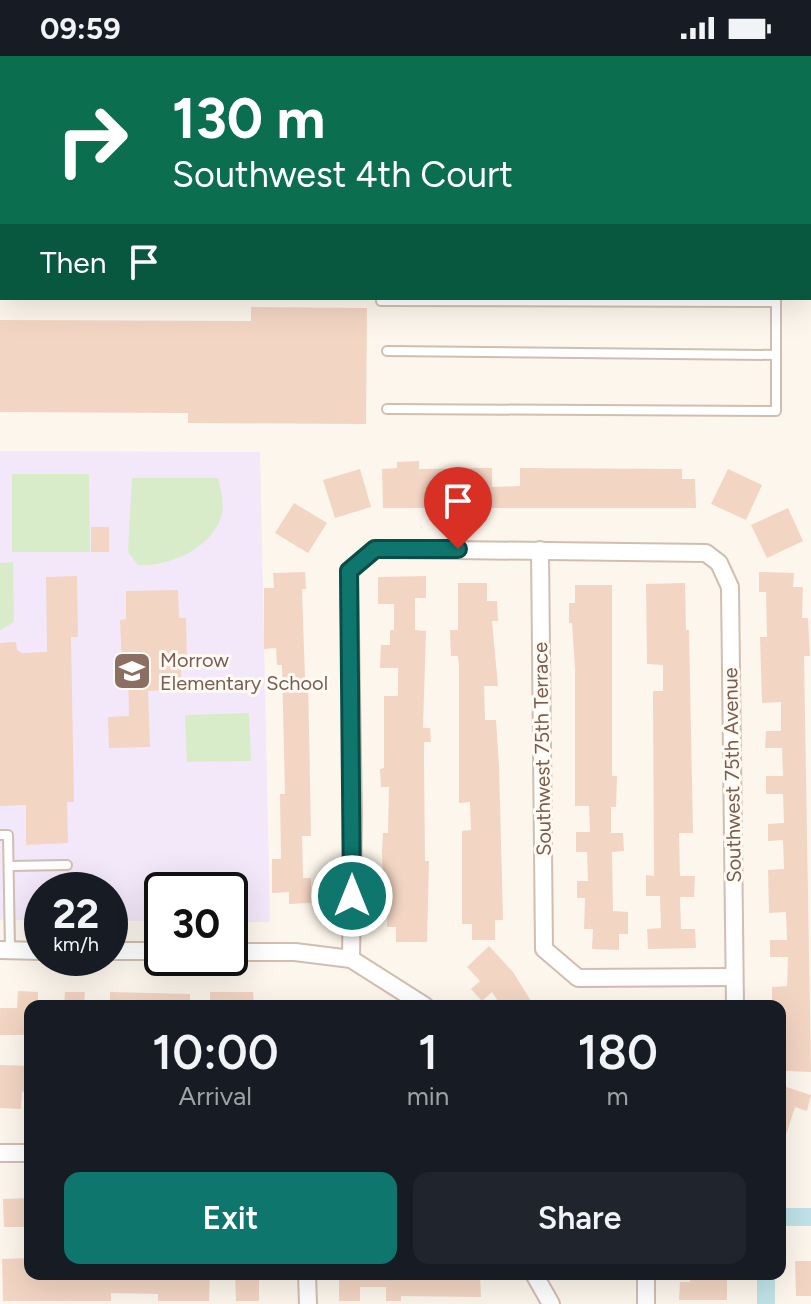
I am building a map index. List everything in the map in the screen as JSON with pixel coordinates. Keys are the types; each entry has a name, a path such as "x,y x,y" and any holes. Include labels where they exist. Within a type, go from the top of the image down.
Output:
{"street":[{"path":"351,959 353,814 349,571 375,549 540,550"},
{"name":"Southwest 75th Avenue","path":"540,550 706,553 719,563 730,587 735,1000"},
{"name":"Southwest 75th Terrace","path":"540,550 544,949 578,978 734,977"},
{"path":"248,952 295,952 351,959 416,1000"},
{"path":"0,1153 24,1153"},
{"path":"307,1280 308,1304"},
{"path":"537,1280 551,1304"},
{"path":"646,1280 646,1304"}],"lane":[{"path":"381,301 776,300 776,411 387,409"},
{"path":"387,351 776,355"},
{"path":"0,835 8,835 5,950"},
{"path":"9,866 67,865"}],"shaded area":[{"name":"Morrow Elementary School","path":"0,451 260,452 270,922 248,922 248,872 144,872 144,921 128,921 128,872 24,872 24,920 0,920"}],"green space":[{"path":"12,474 89,474 90,552 12,552"},
{"path":"132,478 218,478 223,507 216,528 187,554 162,563 138,565 128,552"},
{"path":"13,562 14,622 0,630 0,563"},
{"path":"249,713 251,761 187,762 185,715"}],"building":[{"path":"251,307 367,308 366,424 188,423 188,413 0,412 0,320 251,321"},
{"path":"419,461 419,469 492,468 492,487 520,486 520,468 682,469 682,479 695,479 696,508 383,508 382,469 397,468 397,462"},
{"path":"360,469 371,507 335,518 323,480"},
{"path":"728,469 762,485 746,520 711,504"},
{"path":"294,503 327,523 308,553 275,533"},
{"path":"788,508 803,541 767,558 751,525"},
{"path":"91,527 109,527 109,552 91,552"},
{"path":"305,572 306,589 302,589 305,678 308,678 311,836 302,836 303,878 311,878 311,903 289,904 289,892 272,893 272,859 281,859 280,794 285,794 282,665 277,665 276,648 264,649 264,588 274,588 273,573"},
{"path":"759,572 794,573 793,587 803,587 802,618 808,618 810,656 804,656 811,1072 786,1071 786,1000 772,1000 772,987 787,986 788,957 770,957 770,940 787,940 786,912 769,913 768,870 784,869 783,840 768,841 768,824 784,823 783,794 766,794 766,776 783,776 782,748 765,748 766,731 781,731 781,702 762,703 760,637 767,637 766,592 759,592"},
{"path":"77,576 78,637 71,637 74,802 67,802 68,843 26,845 26,805 0,806 0,643 16,642 17,650 22,653 47,652 46,577"},
{"path":"426,576 426,598 415,598 415,630 426,631 423,728 430,728 431,742 424,742 425,861 429,861 427,942 396,942 396,927 387,927 388,879 383,879 382,851 383,833 388,833 389,787 381,787 380,769 384,768 384,696 398,696 398,668 380,668 381,645 390,645 390,630 394,630 394,604 378,604 378,577"},
{"path":"458,583 487,583 487,601 497,601 498,621 492,621 498,686 484,686 485,720 496,720 499,766 503,920 495,920 495,940 472,940 472,924 462,924 462,831 471,830 470,802 459,803 459,667 458,656 451,656 450,630 458,630"},
{"path":"685,583 686,630 689,630 693,833 679,833 680,876 695,876 694,897 680,897 681,929 695,929 696,948 648,949 647,929 661,928 660,896 646,896 646,875 654,876 653,691 663,691 663,665 647,664 646,584"},
{"path":"575,585 612,585 612,776 617,776 616,807 611,807 611,833 623,833 624,851 612,852 613,911 628,912 628,934 619,934 619,950 592,949 593,929 584,929 585,898 577,898 577,881 588,881 587,852 576,852 576,832 590,832 589,806 575,806 575,669 569,603 575,603"},
{"path":"178,590 179,618 186,618 187,668 181,668 181,690 148,691 150,747 109,748 108,717 129,716 128,665 122,665 120,620 126,619 126,591"},
{"path":"489,946 513,972 530,1000 497,1000 492,992 481,1000 471,989 480,981 467,967"},
{"path":"18,991 38,992 38,1000 24,1000 24,1035 0,1035 0,1008 17,1008"},
{"path":"65,992 85,992 84,1000 64,1000"},
{"path":"110,992 190,994 190,1000 110,1000"},
{"path":"210,992 253,992 254,1000 210,1000"},
{"path":"0,1065 24,1066 21,1109 0,1108"},
{"path":"786,1087 811,1095 807,1111 795,1107 786,1135"},
{"path":"24,1198 24,1227 4,1227 3,1199"},
{"path":"24,1258 24,1280 210,1280 209,1301 158,1301 158,1294 111,1293 111,1301 3,1301 2,1259"},
{"path":"795,1261 811,1261 811,1296 796,1296"},
{"path":"235,1280 259,1280 259,1301 236,1301"},
{"path":"339,1280 480,1280 481,1297 401,1296 401,1301 386,1301 386,1287 360,1287 360,1301 339,1301"},
{"path":"727,1280 727,1300 679,1300 680,1282"}],"waterway":[{"path":"786,1217 811,1217"},
{"path":"766,1280 766,1304"}],"place":[{"name":"Morrow Elementary School","path":"132,671"}],"route":[{"path":"352,896 349,571 375,549 458,549"}]}
